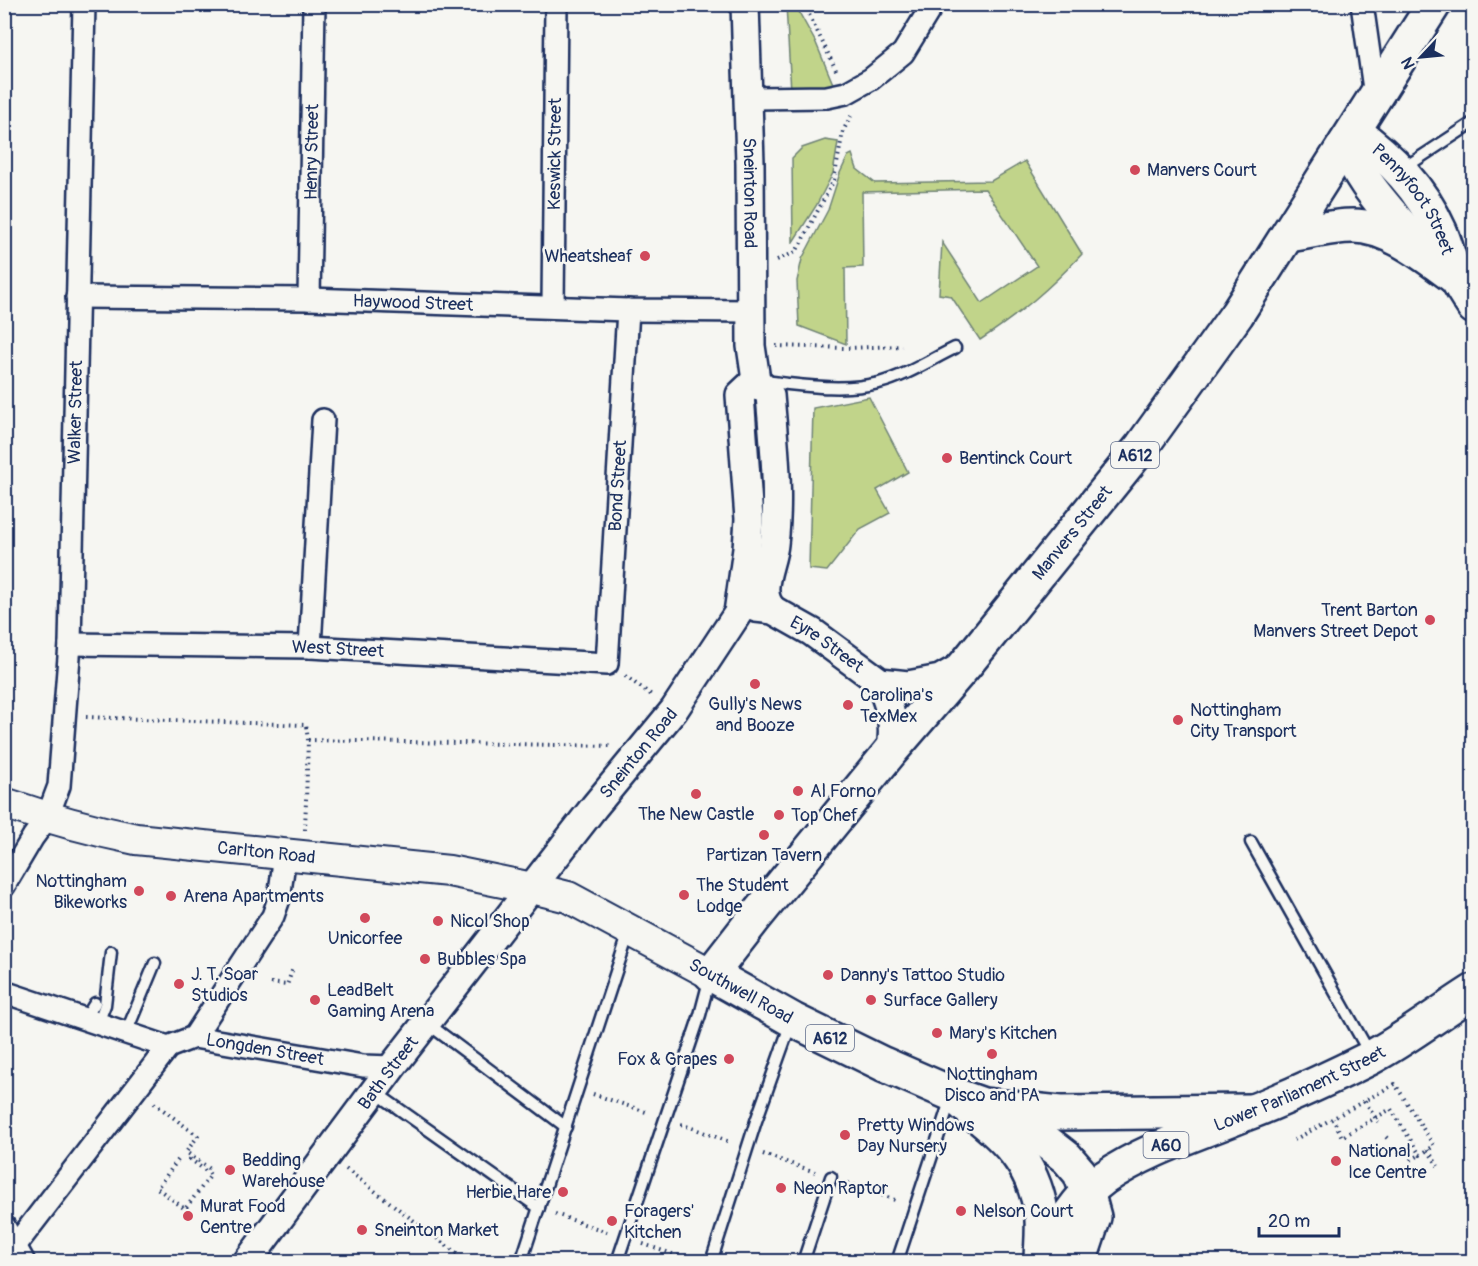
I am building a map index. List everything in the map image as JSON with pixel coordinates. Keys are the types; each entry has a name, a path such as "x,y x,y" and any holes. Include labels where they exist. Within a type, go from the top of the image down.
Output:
{"main road":[{"name":"Manvers Street","path":"711,974 1142,446 1237,314 1434,4"},
{"name":"Pennyfoot Street","path":"1350,137 1414,161 1419,193 1440,231 1456,278 1473,307"},
{"name":"Pennyfoot Street","path":"1350,137 1353,162 1370,190 1393,214 1424,255"},
{"name":"Pennyfoot Street","path":"1288,236 1352,226 1382,231 1424,255 1456,278"},
{"name":"Carlton Road","path":"4,803 93,831 136,839 449,871 532,888"},
{"name":"Southwell Road","path":"532,888 568,897 793,1020 952,1094 983,1105 1060,1113 1104,1114 1253,1111"},
{"name":"Lower Parliament Street","path":"1042,1262 1053,1238 1072,1212 1102,1179 1165,1146 1253,1111 1371,1057 1473,991"},
{"name":"Southwell Road","path":"952,1094 1000,1135 1025,1164 1041,1212 1042,1262"},
{"name":"A612","path":"1003,1108 1067,1158 1080,1173 1088,1195"},
{"path":"1076,1262 1083,1250 1094,1217 1088,1195"}],"street":[{"name":"Walker Street","path":"4,886 47,818 59,786 70,644 84,4"},
{"name":"Henry Street","path":"309,299 314,4"},
{"name":"Keswick Street","path":"553,306 556,4"},
{"name":"Sneinton Road","path":"745,4 751,346 756,380 770,395 777,508 774,547 763,591 772,610"},
{"path":"747,98 826,97 846,93 872,79 903,53 933,4"},
{"path":"1362,4 1375,96"},
{"name":"Haywood Street","path":"76,297 309,299 628,310 751,311"},
{"name":"Bond Street","path":"607,664 628,310"},
{"name":"Sneinton Road","path":"532,888 674,710 738,613 749,519 740,395 756,380"},
{"path":"310,646 323,420"},
{"path":"738,613 752,609 772,610"},
{"name":"Eyre Street","path":"772,610 812,632 880,682 908,685 940,679 966,664"},
{"name":"West Street","path":"70,644 310,646 607,664"},
{"name":"Eyre Street","path":"880,682 892,714 894,729 891,751"},
{"path":"194,1037 273,916 295,856"},
{"name":"Bath Street","path":"247,1262 392,1067 532,888"},
{"path":"4,992 93,1015 126,1033 168,1047 16,1257"},
{"name":"Longden Street","path":"168,1047 194,1037 363,1066 392,1067"},
{"path":"4,1226 16,1257"}],"lane":[{"path":"1414,161 1473,122"},
{"path":"756,380 825,388 877,383 900,376 955,348"},
{"path":"1251,842 1371,1057"},
{"path":"521,1262 629,932"},
{"path":"93,1015 105,1005 111,952"},
{"path":"126,1033 155,963"},
{"path":"617,1262 700,1015 711,974"},
{"path":"711,1262 756,1121 793,1020"},
{"path":"427,1023 566,1127"},
{"path":"374,1091 539,1208"},
{"path":"897,1262 952,1094"},
{"path":"803,1262 831,1177"}],"path":[{"path":"750,272 796,252 834,180 843,131 846,93 804,4"},
{"path":"843,131 872,79"},
{"path":"751,346 845,348 902,346"},
{"path":"607,664 674,710"},
{"path":"64,716 306,725 308,740 295,856"},
{"path":"308,740 644,746"},
{"path":"271,983 287,985 293,968 290,969 288,977"},
{"path":"1294,1140 1395,1084 1434,1146 1411,1160"},
{"path":"136,1089 198,1136 186,1152 213,1171"},
{"path":"1365,1101 1378,1122"},
{"path":"1333,1119 1342,1137 1391,1108 1420,1155"},
{"path":"1428,1150 1438,1166"},
{"path":"327,1154 468,1262"},
{"path":"178,1160 157,1188 185,1209 211,1175 191,1158"}],"green space":[{"path":"786,5 795,5 816,43 836,91 791,91"},
{"path":"825,140 838,142 833,173 816,206 793,242 792,158 802,148"},
{"path":"852,154 857,169 875,183 991,181 1025,161 1082,254 1034,300 980,340 951,296 939,294 942,242 982,303 1037,266 985,189 862,192 863,267 845,268 846,344 799,326 797,281 802,259 828,210 848,156"},
{"path":"869,397 908,472 877,490 890,513 860,529 827,571 809,569 813,408"}],"place":[{"name":"Manvers Court","path":"1135,170"},
{"name":"Wheatsheaf","path":"645,256"},
{"name":"Bentinck Court","path":"947,458"},
{"name":"Trent Barton Manvers Street Depot","path":"1430,620"},
{"name":"Gully's News and Booze","path":"755,684"},
{"name":"Carolina's TexMex","path":"848,705"},
{"name":"Nottingham City Transport","path":"1178,720"},
{"name":"Al Forno","path":"798,791"},
{"name":"The New Castle","path":"696,794"},
{"name":"Top Chef","path":"779,815"},
{"name":"Partizan Tavern","path":"764,835"},
{"name":"Nottingham Bikeworks","path":"139,891"},
{"name":"The Student Lodge","path":"684,895"},
{"name":"Arena Apartments","path":"171,896"},
{"name":"Unicorfee","path":"365,918"},
{"name":"Nicol Shop","path":"438,921"},
{"name":"Bubbles Spa","path":"425,959"},
{"name":"Danny's Tattoo Studio","path":"828,975"},
{"name":"J. T. Soar Studios","path":"179,984"},
{"name":"LeadBelt Gaming Arena","path":"315,1000"},
{"name":"Surface Gallery","path":"871,1000"},
{"name":"Mary's Kitchen","path":"937,1033"},
{"name":"Nottingham Disco and PA","path":"992,1054"},
{"name":"Fox & Grapes","path":"729,1059"},
{"name":"Pretty Windows Day Nursery","path":"845,1135"},
{"name":"National Ice Centre","path":"1336,1161"},
{"name":"Bedding Warehouse","path":"230,1170"},
{"name":"Neon Raptor","path":"781,1188"},
{"name":"Herbie Hare","path":"563,1192"},
{"name":"Nelson Court","path":"961,1211"},
{"name":"Murat Food Centre","path":"188,1216"},
{"name":"Foragers' Kitchen","path":"612,1221"},
{"name":"Sneinton Market","path":"362,1230"}]}
